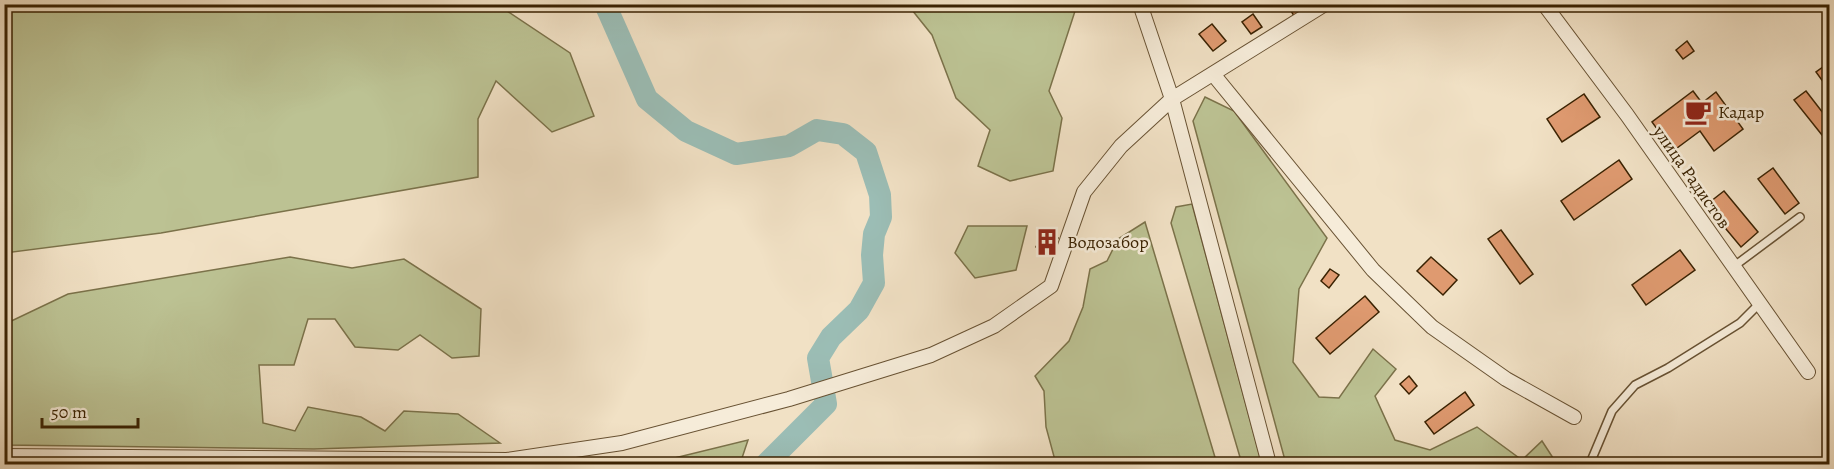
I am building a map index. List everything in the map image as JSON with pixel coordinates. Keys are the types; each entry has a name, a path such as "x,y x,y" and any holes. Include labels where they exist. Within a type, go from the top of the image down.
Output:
{"street":[{"path":"1140,4 1172,99 1269,465"},
{"path":"4,456 507,460 622,443 789,399 931,355 994,326 1052,286 1084,192 1121,146 1172,99 1325,4"},
{"name":"улица Радистов","path":"1544,4 1627,115 1808,372"},
{"path":"1213,74 1373,270 1423,319 1506,379 1574,417"}],"lane":[{"path":"1733,267 1800,217"},
{"path":"1591,461 1612,411 1635,385 1668,368 1740,323 1759,304"}],"green space":[{"path":"4,5 498,5 570,53 594,116 552,132 496,81 478,119 478,177 161,233 5,253"},
{"path":"908,5 1077,5 1049,91 1062,118 1053,171 1010,181 978,166 990,130 956,98 932,35"},
{"path":"1205,97 1234,111 1327,238 1299,289 1293,362 1319,397 1339,398 1373,349 1396,369 1375,396 1395,440 1430,450 1477,427 1522,460 1542,441 1557,464 1286,464 1193,121"},
{"path":"1192,204 1262,464 1242,464 1171,223 1176,207"},
{"path":"1145,222 1217,464 1056,464 1046,427 1044,391 1035,376 1069,341 1083,307 1090,269 1107,261 1118,239"},
{"path":"968,226 1027,226 1016,270 975,278 955,253"},
{"path":"290,257 352,268 404,259 481,309 479,356 452,358 420,335 398,350 355,347 335,319 308,319 294,365 259,365 263,423 295,431 308,407 361,417 385,431 404,411 458,414 500,443 314,449 5,445 5,324 68,294"},
{"path":"748,440 740,464 650,464"}],"building":[{"path":"1287,4 1313,4 1294,16"},
{"path":"1253,14 1262,27 1251,34 1242,22"},
{"path":"1212,24 1226,41 1213,51 1199,34"},
{"path":"1687,41 1694,51 1683,59 1676,50"},
{"path":"1830,62 1830,90 1829,90 1816,72"},
{"name":"Кадар","path":"1693,91 1702,103 1716,92 1743,129 1714,151 1700,131 1673,151 1652,122"},
{"path":"1806,91 1830,122 1830,145 1794,100"},
{"path":"1584,94 1600,117 1562,142 1547,119"},
{"path":"1619,160 1632,179 1574,220 1561,201"},
{"path":"1773,168 1799,203 1785,214 1758,179"},
{"path":"1724,191 1758,232 1741,247 1706,205"},
{"name":"Водозабор","path":"1044,230 1058,238 1049,254 1036,247"},
{"path":"1501,230 1533,274 1520,284 1488,239"},
{"path":"1680,250 1695,270 1646,305 1632,285"},
{"path":"1431,257 1457,280 1443,295 1417,271"},
{"path":"1330,269 1339,275 1329,288 1321,281"},
{"path":"1365,296 1379,312 1330,354 1316,338"},
{"path":"1409,376 1417,386 1409,394 1400,384"},
{"path":"1465,392 1474,405 1434,434 1425,422"}],"waterway":[{"path":"605,4 647,99 686,131 736,154 789,146 817,130 843,134 866,152 880,195 881,217 874,234 872,255 874,283 859,310 831,337 818,358 826,404 766,464"}],"place":[{"name":"Кадар","path":"1698,112"},
{"name":"Водозабор","path":"1047,242"}]}
